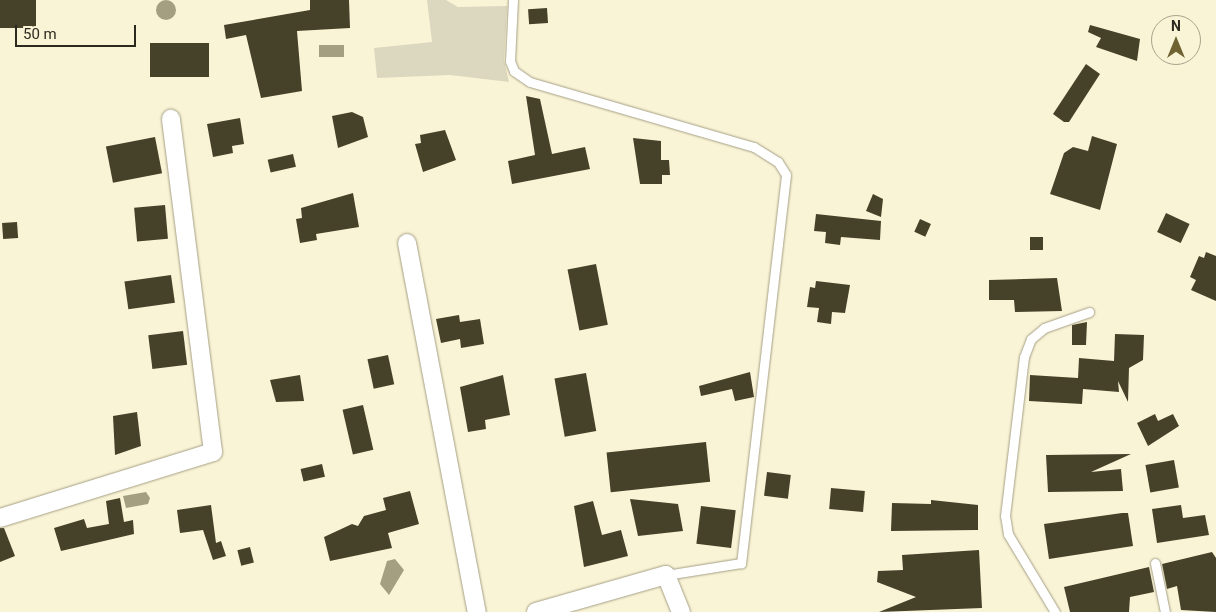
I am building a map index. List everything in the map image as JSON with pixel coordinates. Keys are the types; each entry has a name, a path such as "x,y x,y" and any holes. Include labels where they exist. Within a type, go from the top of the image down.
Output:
{"street":[{"path":"0,518 213,452 171,119"},
{"path":"407,243 477,612"},
{"path":"536,612 666,575 681,612"}],"lane":[{"path":"513,0 510,61 514,71 530,82 754,147 778,162 786,175 742,562 666,575"},
{"path":"1055,612 1008,534 1005,516 1024,357 1031,339 1044,328 1089,312"},
{"path":"1155,563 1165,612"}],"shaded area":[{"path":"166,0 173,3 176,10 173,17 166,20 159,17 156,10 159,3"},
{"path":"427,0 446,0 458,7 507,6 504,60 509,82 450,75 377,78 374,48 432,42"},
{"path":"319,45 344,45 344,57 319,57"},
{"path":"146,492 150,498 148,504 126,508 123,496"},
{"path":"395,559 404,570 389,595 380,584 387,561"}],"building":[{"path":"0,0 36,0 36,28 0,28"},
{"path":"310,0 349,0 350,28 297,31 302,91 261,98 246,35 226,39 224,25 310,10"},
{"path":"547,8 548,23 529,24 528,9"},
{"path":"1090,25 1140,39 1137,61 1096,47 1101,38 1088,32"},
{"path":"150,43 209,43 209,77 150,77"},
{"path":"1086,64 1100,74 1069,122 1064,122 1053,114"},
{"path":"526,96 540,99 552,154 585,147 590,169 512,184 508,161 535,155"},
{"path":"352,112 363,117 368,137 338,148 332,116"},
{"path":"240,118 244,144 232,146 233,153 213,157 207,124"},
{"path":"445,130 456,160 423,172 415,144 421,143 420,135"},
{"path":"1092,136 1117,144 1100,210 1050,194 1064,153 1073,147 1088,151"},
{"path":"155,137 162,173 113,183 106,147"},
{"path":"633,138 661,141 661,160 669,160 670,175 662,175 662,184 640,184"},
{"path":"293,154 296,167 271,173 268,160"},
{"path":"353,193 359,227 316,234 317,240 300,243 296,219 302,218 301,208"},
{"path":"873,194 883,199 881,217 866,211"},
{"path":"165,205 168,239 137,242 134,208"},
{"path":"1166,213 1190,224 1181,243 1157,232"},
{"path":"816,214 881,221 880,240 841,237 840,245 825,243 826,232 814,231"},
{"path":"920,219 931,224 925,237 914,232"},
{"path":"17,222 18,238 3,239 2,223"},
{"path":"1030,237 1043,237 1043,250 1030,250"},
{"path":"1206,252 1216,256 1216,301 1191,290 1196,280 1190,277 1199,256 1204,258"},
{"path":"596,264 608,325 579,330 568,270"},
{"path":"171,275 175,303 128,309 124,282"},
{"path":"1057,278 1062,311 1015,312 1014,300 989,300 989,280"},
{"path":"816,281 850,285 845,313 832,312 831,324 817,322 819,308 807,307 810,287 815,288"},
{"path":"459,315 460,322 480,319 484,344 461,348 460,339 441,343 436,319"},
{"path":"1087,322 1086,345 1072,345 1072,325"},
{"path":"183,331 187,365 152,369 148,335"},
{"path":"1115,334 1144,335 1143,360 1129,368 1128,402 1118,381 1119,392 1083,389 1082,404 1029,401 1030,375 1078,378 1079,358 1114,361"},
{"path":"388,355 394,384 374,389 367,359"},
{"path":"750,372 754,397 735,401 732,389 701,396 699,386"},
{"path":"586,373 596,431 565,437 554,379"},
{"path":"300,375 304,401 276,402 270,380"},
{"path":"503,375 510,415 485,420 486,429 468,432 460,387"},
{"path":"363,405 373,450 353,455 343,410"},
{"path":"137,412 141,446 115,455 113,416"},
{"path":"1155,414 1158,421 1173,414 1179,426 1148,446 1137,423"},
{"path":"706,442 710,482 611,492 607,452"},
{"path":"1131,454 1091,472 1121,469 1123,491 1048,492 1046,455"},
{"path":"1174,460 1179,488 1150,493 1145,465"},
{"path":"322,464 325,477 303,482 301,469"},
{"path":"767,472 791,475 788,499 764,496"},
{"path":"831,488 865,491 863,512 829,509"},
{"path":"410,491 419,524 388,533 392,548 330,561 324,537 352,524 358,526 364,516 386,510 383,498"},
{"path":"120,498 124,522 133,520 134,534 61,551 54,528 84,519 87,528 109,524 106,501"},
{"path":"630,499 678,504 683,531 638,536"},
{"path":"931,500 978,505 978,530 891,531 892,503 931,504"},
{"path":"593,501 602,535 621,530 628,556 584,567 574,506"},
{"path":"211,505 216,543 221,541 226,556 213,560 203,530 180,533 177,510"},
{"path":"1181,505 1183,518 1205,515 1209,535 1157,543 1152,509"},
{"path":"701,506 736,510 731,548 696,544"},
{"path":"1128,513 1133,546 1049,559 1044,524"},
{"path":"0,528 4,528 15,556 0,562"},
{"path":"250,547 254,563 241,566 237,550"},
{"path":"979,550 982,608 879,612 916,597 877,582 878,571 903,570 902,555"},
{"path":"1212,552 1216,558 1216,612 1181,610 1177,586 1167,589 1162,564"},
{"path":"1149,567 1154,592 1130,597 1129,612 1070,612 1064,587"}]}
